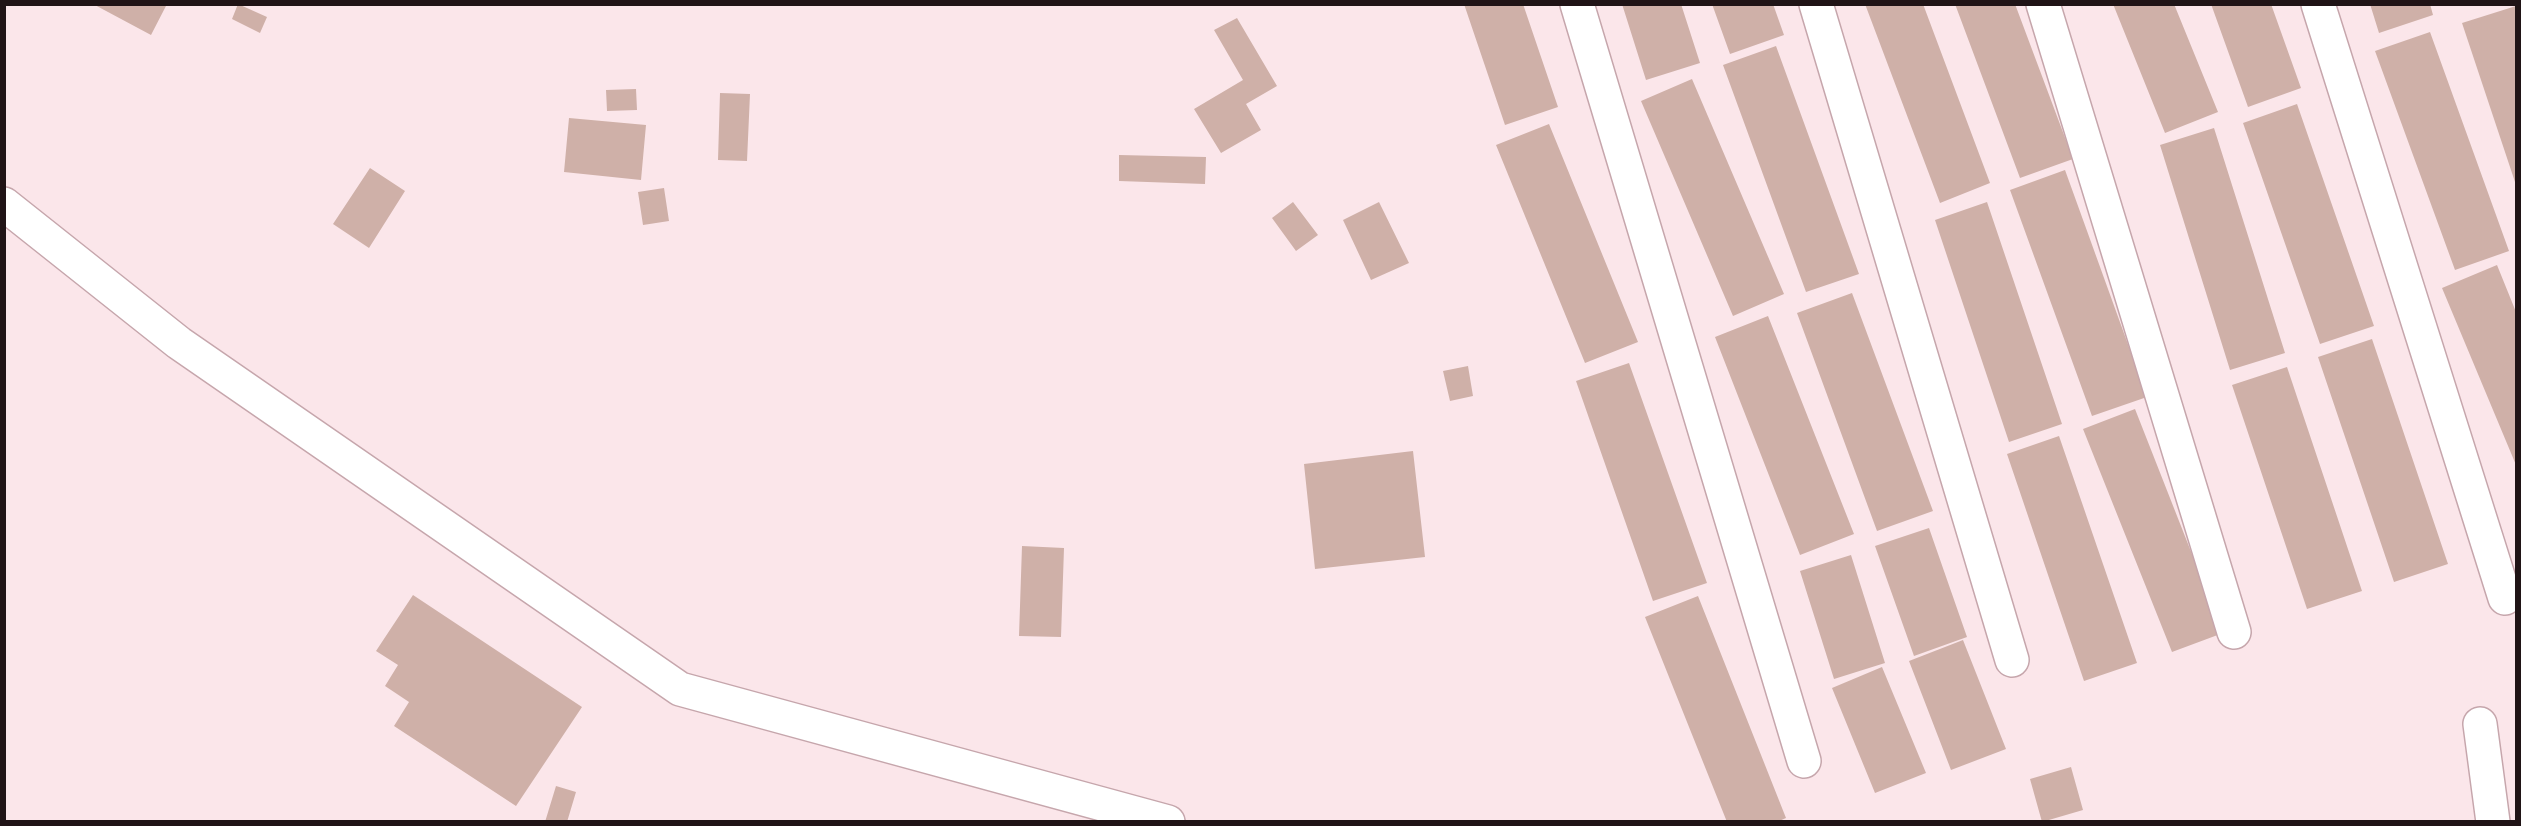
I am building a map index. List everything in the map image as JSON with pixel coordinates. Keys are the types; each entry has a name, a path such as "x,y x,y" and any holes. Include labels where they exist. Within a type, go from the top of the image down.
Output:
{"street":[{"path":"1577,4 1804,761"},
{"path":"1816,4 2012,660"},
{"path":"2043,4 2234,632"},
{"path":"2318,4 2505,598"},
{"path":"4,204 179,343 680,690 1168,822"},
{"path":"2480,724 2493,822"}],"building":[{"path":"93,4 167,4 151,35"},
{"path":"238,4 267,17 260,33 232,19"},
{"path":"1464,4 1523,4 1558,107 1505,125"},
{"path":"1622,4 1681,4 1700,63 1646,80"},
{"path":"1712,4 1773,4 1784,35 1730,54"},
{"path":"1865,4 1923,4 1990,183 1940,203"},
{"path":"1955,4 2015,4 2073,159 2020,178"},
{"path":"2113,4 2174,4 2218,112 2165,133"},
{"path":"2211,4 2271,4 2301,88 2248,107"},
{"path":"2370,4 2430,4 2433,15 2379,33"},
{"path":"2516,6 2516,185 2462,23"},
{"path":"1237,18 1277,86 1246,104 1261,130 1221,153 1194,109 1243,80 1214,30"},
{"path":"2430,32 2509,251 2455,270 2375,51"},
{"path":"1776,46 1859,274 1806,292 1723,65"},
{"path":"1692,79 1784,294 1733,316 1641,101"},
{"path":"636,89 637,110 607,111 606,90"},
{"path":"720,93 750,94 747,161 718,160"},
{"path":"2297,104 2374,326 2320,344 2243,123"},
{"path":"569,118 646,125 641,180 564,172"},
{"path":"1549,124 1638,342 1585,363 1496,145"},
{"path":"2214,128 2285,353 2230,370 2160,145"},
{"path":"1119,155 1206,157 1205,184 1119,181"},
{"path":"370,168 405,191 369,248 333,224"},
{"path":"2065,170 2147,397 2092,416 2010,190"},
{"path":"664,188 669,221 643,225 638,192"},
{"path":"1293,202 1318,235 1296,251 1272,218"},
{"path":"1379,202 1409,263 1371,280 1343,220"},
{"path":"1987,202 2062,424 2009,442 1935,220"},
{"path":"2497,265 2516,312 2516,465 2442,288"},
{"path":"1852,293 1933,511 1877,531 1797,313"},
{"path":"1768,316 1854,534 1800,555 1715,337"},
{"path":"2372,339 2448,564 2394,582 2318,357"},
{"path":"1629,363 1707,583 1653,601 1576,381"},
{"path":"1468,366 1473,396 1450,401 1443,371"},
{"path":"2287,367 2362,591 2307,609 2232,385"},
{"path":"2135,409 2223,633 2172,652 2083,429"},
{"path":"2059,436 2137,663 2084,681 2007,454"},
{"path":"1413,451 1425,557 1315,569 1304,464"},
{"path":"1929,528 1967,637 1914,656 1875,546"},
{"path":"1022,546 1064,548 1061,637 1019,636"},
{"path":"1851,555 1885,663 1834,679 1800,571"},
{"path":"413,595 582,707 516,806 394,726 409,702 385,686 398,665 376,651"},
{"path":"1698,596 1786,818 1777,822 1727,822 1645,617"},
{"path":"1963,640 2006,749 1951,770 1909,661"},
{"path":"1882,667 1926,773 1875,793 1832,688"},
{"path":"2071,767 2083,810 2042,822 2030,779"},
{"path":"556,786 576,792 567,822 545,822"}]}
